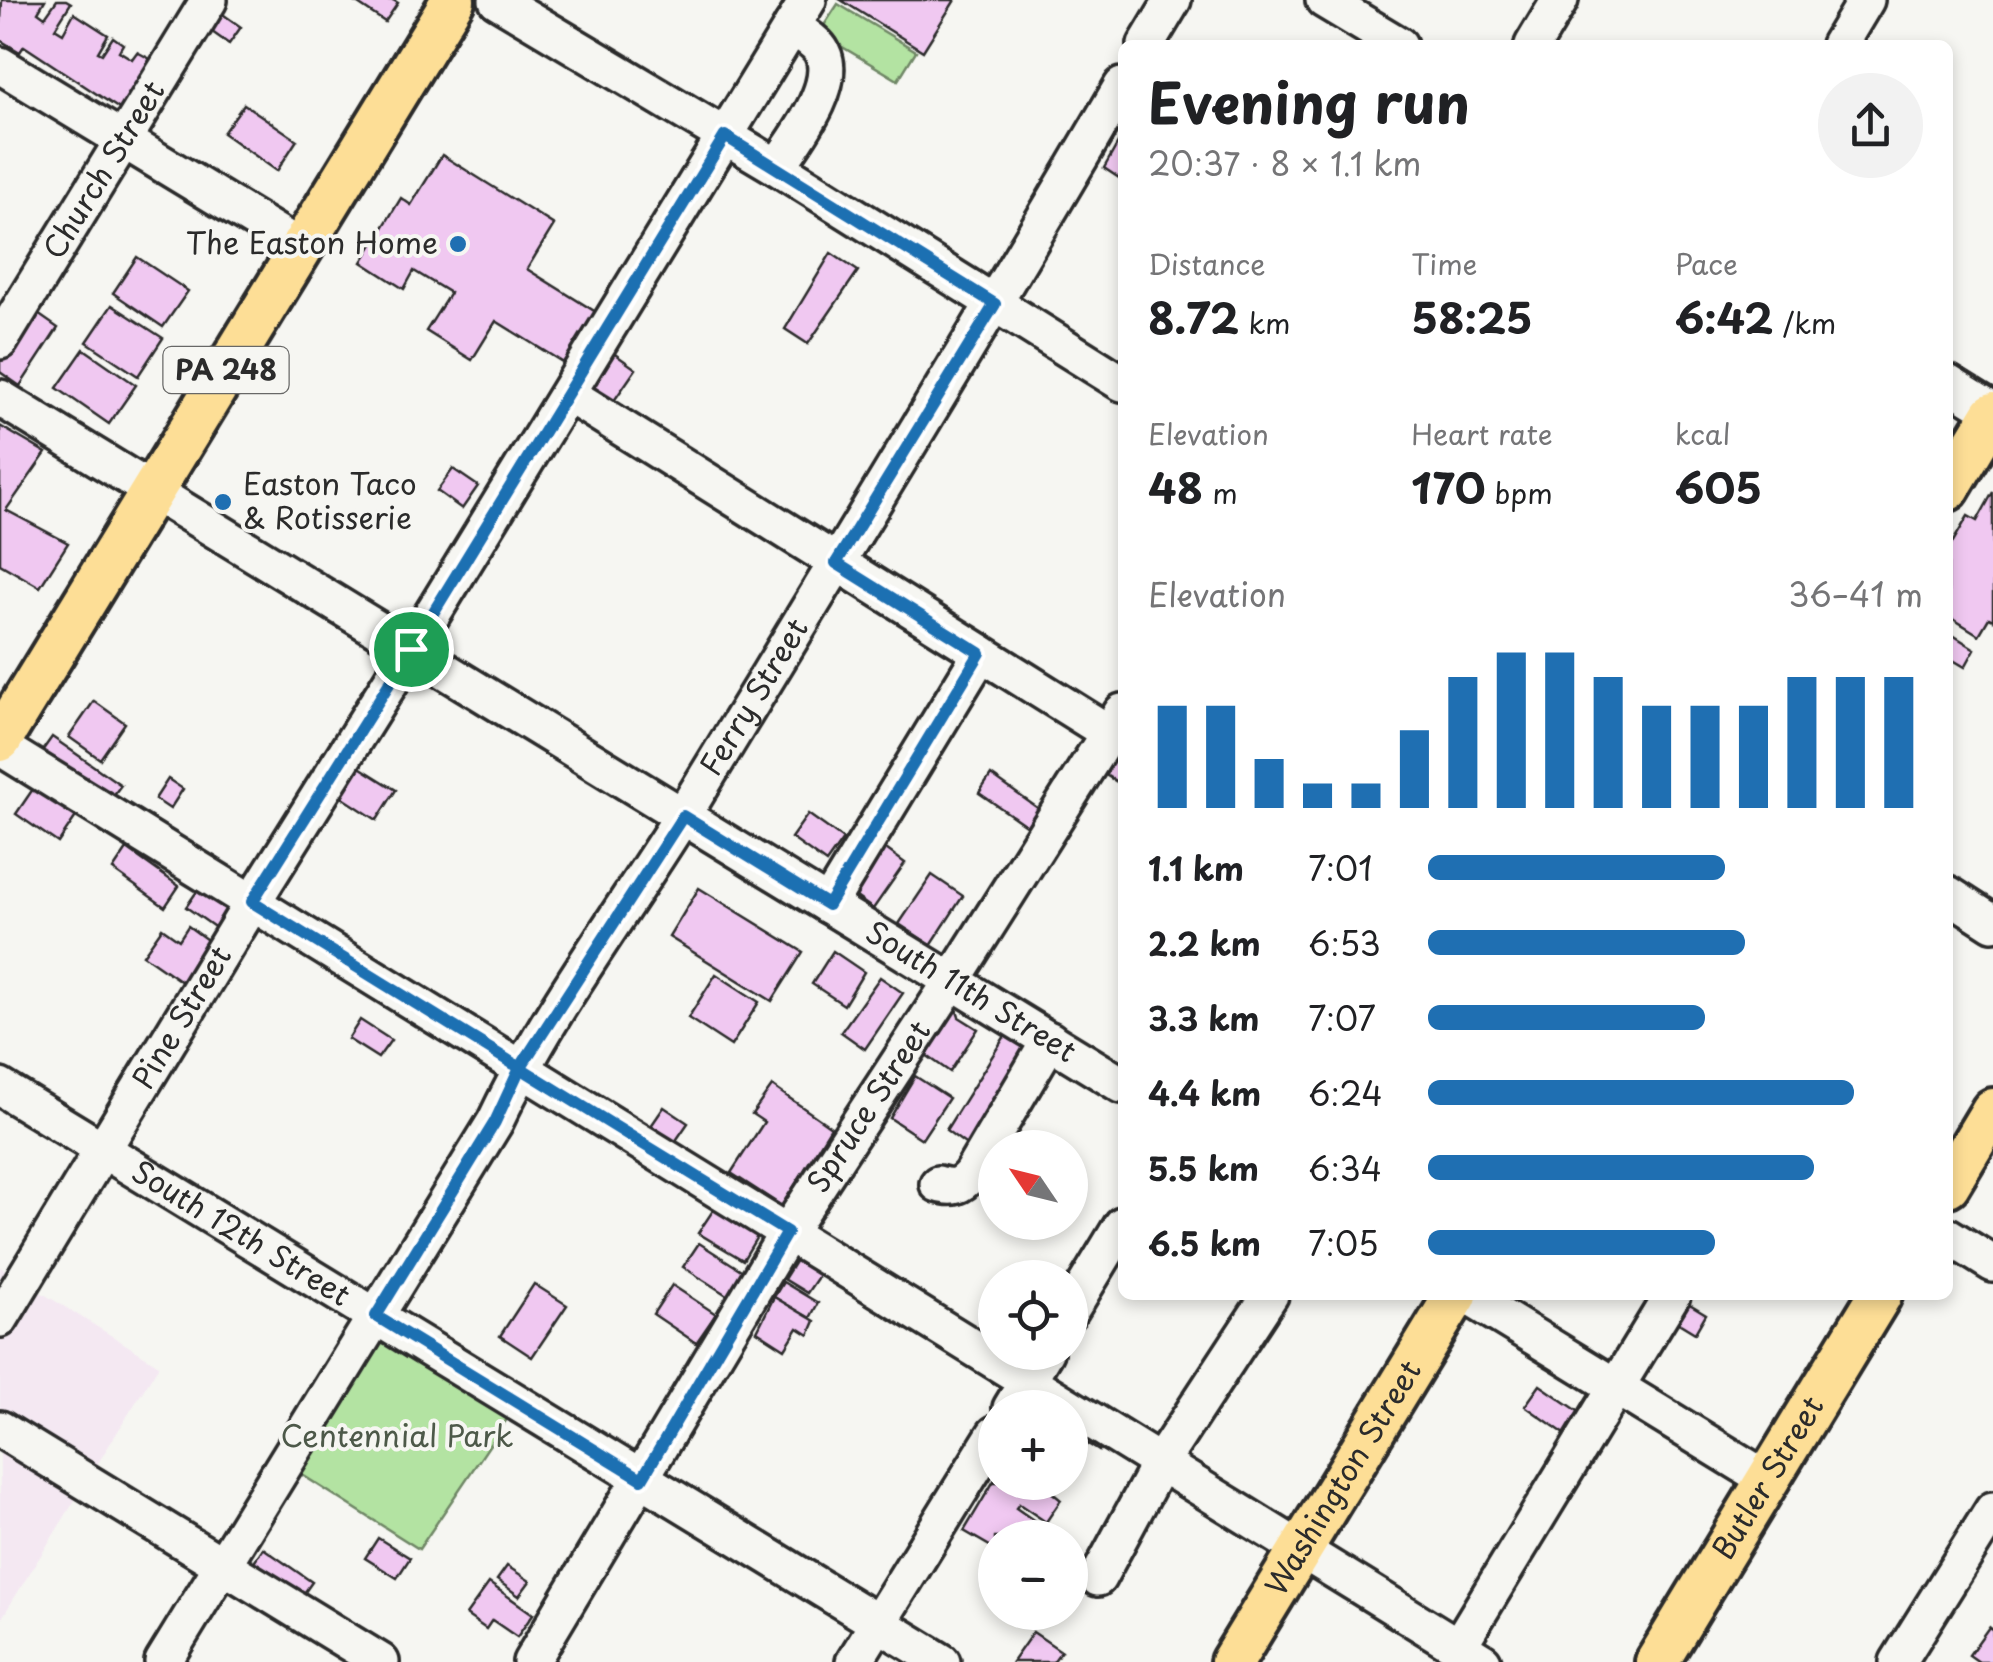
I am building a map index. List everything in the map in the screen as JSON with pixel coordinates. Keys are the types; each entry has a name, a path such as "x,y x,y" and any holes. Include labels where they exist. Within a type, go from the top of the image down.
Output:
{"main road":[{"name":"PA 248","path":"0,744 453,0"},
{"path":"1953,480 1993,413"},
{"path":"1953,1177 1993,1110"},
{"name":"Washington Street","path":"1232,1662 1453,1300"},
{"name":"Butler Street","path":"1657,1662 1877,1300"}],"street":[{"name":"Church Street","path":"0,341 210,0"},
{"path":"497,0 777,167 1118,381"},
{"path":"1149,40 1173,0"},
{"path":"1324,0 1391,40"},
{"path":"1535,40 1560,0"},
{"path":"1842,40 1866,0"},
{"path":"777,167 822,95 826,68 822,50 800,13"},
{"name":"Pine Street","path":"0,1319 800,13"},
{"path":"0,65 300,248"},
{"name":"Ferry Street","path":"163,1662 495,1122 520,1068 683,816 995,304 1118,93"},
{"path":"1953,386 1993,413"},
{"path":"568,394 980,653 1116,722"},
{"name":"South 11th Street","path":"0,398 1118,1082"},
{"path":"828,905 980,653"},
{"name":"Spruce Street","path":"531,1662 787,1232 1116,722"},
{"path":"0,744 1470,1654 1616,1387 1669,1300"},
{"path":"1953,897 1993,923"},
{"path":"938,1184 948,1188 961,1185 971,1174 1050,1040"},
{"name":"South 12th Street","path":"0,1087 942,1662"},
{"path":"1088,1281 1118,1232"},
{"path":"1953,1239 1993,1264"},
{"path":"1098,1578 1160,1463 1267,1300"},
{"path":"1474,1300 1768,1480"},
{"path":"0,1429 381,1662"},
{"path":"854,1662 978,1461"},
{"path":"1898,1662 1993,1510"}],"shaded area":[{"path":"0,1267 159,1365 0,1621"}],"green space":[{"path":"838,4 916,51 898,80 819,33"},
{"name":"Centennial Park","path":"376,1316 518,1403 419,1549 285,1464"}],"building":[{"path":"2,0 45,0 38,12 45,17 57,0 66,0 71,3 55,28 63,33 74,13 108,35 98,52 102,54 113,37 123,44 119,51 132,59 137,52 154,61 121,110 24,46 20,52 0,40"},
{"path":"352,0 393,0 398,3 385,22"},
{"path":"841,0 955,0 923,51"},
{"path":"217,10 241,27 229,44 205,27"},
{"path":"244,104 297,140 277,171 223,133"},
{"path":"1118,143 1118,177 1104,168"},
{"name":"The Easton Home","path":"442,155 554,225 527,269 599,314 567,365 496,321 472,360 426,331 450,293 414,271 404,289 362,262 401,198 411,205"},
{"path":"831,253 858,271 808,344 785,329"},
{"path":"137,257 188,291 163,327 113,293"},
{"path":"112,305 163,338 138,376 87,342"},
{"path":"28,307 58,328 20,386 0,372 0,349"},
{"path":"605,347 636,369 607,411 576,388"},
{"path":"84,349 136,385 109,424 57,388"},
{"path":"0,426 46,453 6,510 68,543 40,587 0,564"},
{"path":"453,469 478,486 462,509 437,491"},
{"path":"1993,492 1993,620 1989,618 1979,635 1953,619 1953,542 1968,516 1977,521"},
{"path":"1953,635 1975,649 1965,667 1953,660"},
{"path":"94,701 125,723 100,759 69,737"},
{"path":"52,737 121,785 104,808 35,761"},
{"path":"1118,751 1118,783 1104,774"},
{"path":"353,763 396,790 377,820 334,792"},
{"path":"991,775 1039,809 1027,826 979,793"},
{"path":"168,779 183,789 170,809 155,799"},
{"path":"35,786 77,815 58,843 16,814"},
{"path":"808,814 843,839 826,863 791,838"},
{"path":"875,841 905,863 873,909 842,887"},
{"path":"127,849 179,886 165,907 113,870"},
{"path":"932,875 963,896 931,945 899,924"},
{"path":"200,887 234,911 220,931 186,907"},
{"path":"699,888 803,952 772,1001 669,937"},
{"path":"188,926 210,942 182,982 143,955 162,928 179,940"},
{"path":"833,951 864,972 844,1005 812,984"},
{"path":"716,974 759,1002 731,1046 688,1018"},
{"path":"880,977 903,993 865,1049 841,1032"},
{"path":"951,1008 956,1008 959,1017 978,1029 950,1072 923,1053"},
{"path":"360,1020 391,1040 378,1058 348,1039"},
{"path":"1008,1031 1040,1050 994,1130 978,1130 978,1154 946,1130"},
{"path":"915,1076 949,1098 922,1139 890,1118"},
{"path":"772,1086 831,1127 782,1206 731,1173 764,1122 752,1114"},
{"path":"664,1107 688,1123 675,1142 651,1126"},
{"path":"718,1203 761,1230 743,1260 698,1233"},
{"path":"699,1243 749,1275 733,1299 683,1267"},
{"path":"801,1252 826,1265 807,1293 784,1279"},
{"path":"783,1282 818,1303 810,1318 774,1297"},
{"path":"534,1284 567,1305 532,1357 500,1336"},
{"path":"672,1285 716,1314 696,1343 653,1314"},
{"path":"774,1297 815,1321 809,1335 798,1328 785,1349 757,1331"},
{"path":"1688,1303 1706,1314 1695,1333 1677,1322"},
{"path":"1540,1385 1587,1417 1572,1439 1525,1406"},
{"path":"1088,1426 1105,1441 1099,1451 1088,1444"},
{"path":"982,1500 1061,1500 1047,1520 1019,1504 1016,1508 1033,1520 978,1520 978,1539 964,1531"},
{"path":"378,1538 410,1558 397,1578 365,1558"},
{"path":"263,1548 312,1582 295,1606 247,1572"},
{"path":"507,1566 530,1581 519,1596 497,1580"},
{"path":"489,1583 533,1614 517,1637 492,1620 486,1629 466,1615"},
{"path":"1989,1627 1993,1630 1993,1662 1979,1662 1969,1655"},
{"path":"1033,1632 1061,1651 1053,1662 1012,1662"}],"place":[{"name":"The Easton Home","path":"458,244"},
{"name":"Easton Taco & Rotisserie","path":"223,502"}],"route":[{"path":"411,649 252,902 520,1068 698,1178 787,1232 642,1479 376,1316 495,1122 520,1068 683,816 828,905 980,653 836,563 995,304 725,136 411,649"}]}
